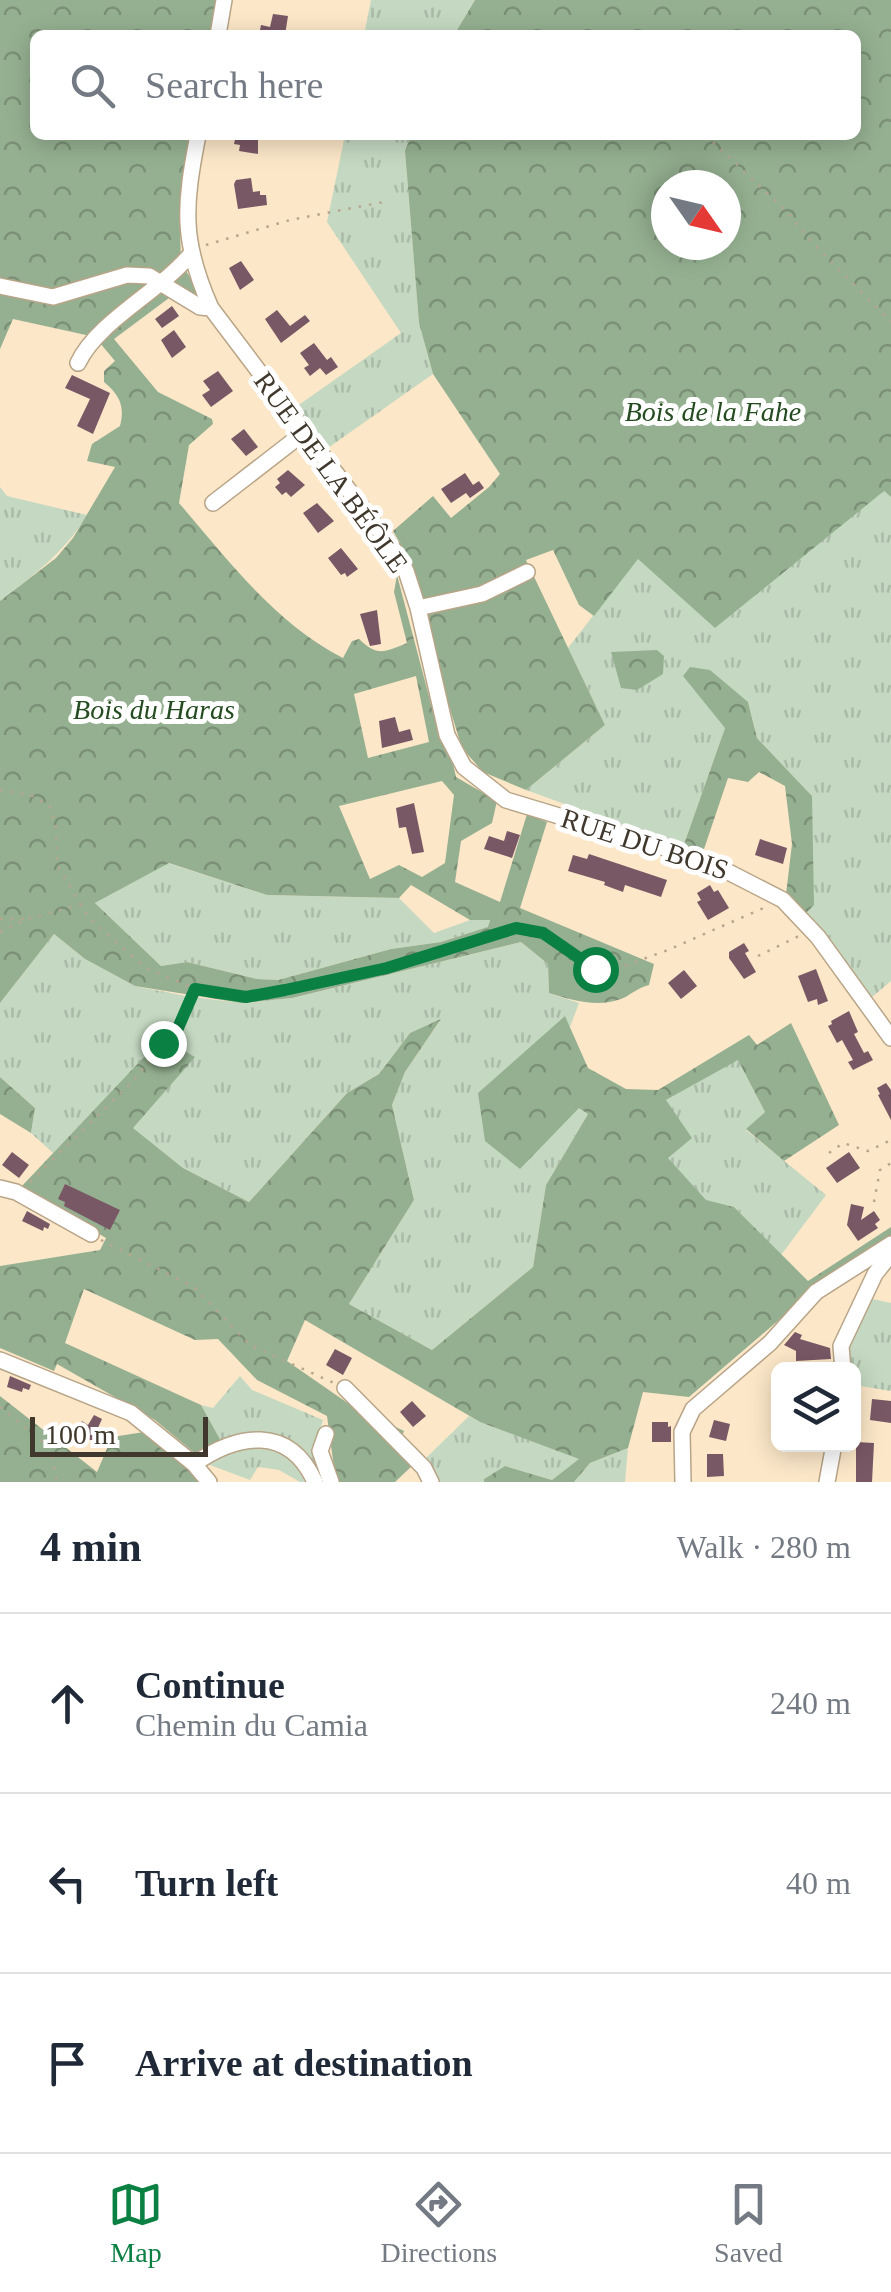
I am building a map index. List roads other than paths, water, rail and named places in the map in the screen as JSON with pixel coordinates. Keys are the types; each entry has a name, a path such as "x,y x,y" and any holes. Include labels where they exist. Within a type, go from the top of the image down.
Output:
{"street":[{"path":"219,30 224,0"},
{"name":"RUE DE LA BÉÔLE","path":"197,140 187,218 190,253 211,308 394,550 406,571 418,608 447,735 464,767 506,800"},
{"path":"78,363 86,345 162,284 190,253"},
{"path":"0,286 53,298 127,275 149,276 200,307 211,308"},
{"path":"213,503 306,431"},
{"path":"418,608 482,594 527,572"},
{"name":"RUE DU BOIS","path":"506,800 705,860 783,900 811,930 891,1038"},
{"path":"0,1188 91,1234"},
{"path":"683,1482 682,1432 692,1409 770,1343 816,1292 891,1244"},
{"path":"842,1362 841,1346 875,1274 891,1254"},
{"path":"0,1360 131,1413 194,1464 209,1482"},
{"path":"345,1388 424,1468 431,1482"},
{"path":"326,1434 320,1451 331,1482"},
{"path":"194,1464 218,1448 246,1438 272,1442 292,1452 310,1470 315,1482"},
{"path":"827,1482 833,1452"}],"park label":[{"name":"Bois de la Fahe","path":"713,411"},
{"name":"Bois du Haras","path":"154,709"}]}
